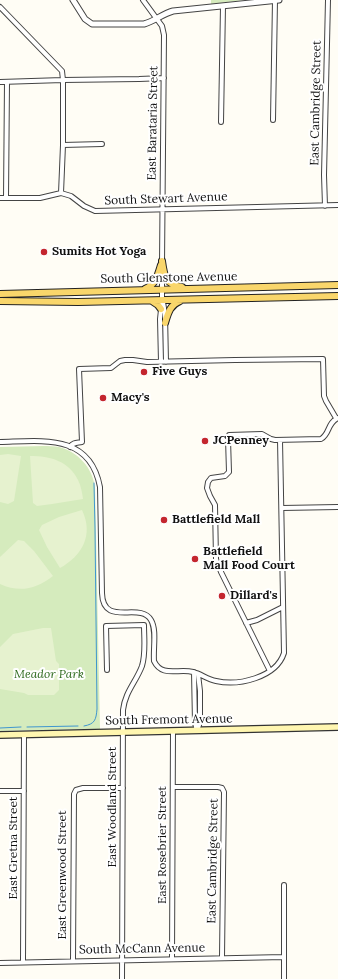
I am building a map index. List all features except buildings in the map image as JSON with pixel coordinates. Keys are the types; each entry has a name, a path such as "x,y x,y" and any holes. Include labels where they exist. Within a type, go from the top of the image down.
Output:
{"main road":[{"path":"162,261 165,276 168,281 177,286 193,289"},
{"path":"142,290 149,287 155,281 162,261"},
{"name":"South Glenstone Avenue","path":"0,294 338,285"},
{"name":"South Glenstone Avenue","path":"0,301 78,302 338,296"},
{"path":"150,300 161,309"},
{"path":"165,323 172,306 176,302 183,300"},
{"name":"South Fremont Avenue","path":"0,735 338,727"}],"street":[{"path":"73,0 85,19 92,24 144,24 164,13 173,11 279,0"},
{"name":"East Barataria Street","path":"144,0 162,26 164,35 162,300"},
{"path":"273,120 274,0"},
{"name":"East Cambridge Street","path":"325,206 324,175 328,0"},
{"path":"221,122 223,6"},
{"path":"0,7 62,71 63,145 61,193 40,198 0,198"},
{"path":"0,82 164,78"},
{"path":"6,198 7,82"},
{"path":"63,145 102,144"},
{"name":"South Stewart Avenue","path":"61,193 72,196 84,206 95,211 338,205"},
{"path":"162,300 161,309 164,362"},
{"path":"162,300 165,323 164,362"},
{"path":"70,447 74,443 82,442 79,369 111,368 120,361 125,360 164,362 323,359 324,396 337,418 332,422 326,436 319,440 280,440 271,439 262,434 229,435 229,472 225,476 211,478 208,484 208,491 215,505 217,562 270,671"},
{"path":"0,442 59,443 70,447 81,454 90,463 99,483 101,500 102,597 108,609 113,612 140,612 149,617 154,628 154,660 161,668 169,671 196,673 209,679 225,682 240,682 254,679 270,671 284,653 280,440"},
{"path":"282,508 338,507"},
{"path":"246,623 257,620 283,607"},
{"name":"East Woodland Street","path":"107,670 106,626 144,625 144,659 139,673 125,699 124,710 122,979"},
{"path":"196,673 200,691 200,722 197,731"},
{"path":"196,673 195,723 197,731"},
{"path":"200,691 203,682 209,679"},
{"name":"East Rosebrier Street","path":"172,959 174,787 173,731"},
{"name":"East Gretna Street","path":"23,962 24,735"},
{"name":"East Cambridge Street","path":"174,787 218,787 222,788 224,792 222,957"},
{"name":"East Greenwood Street","path":"73,961 74,794 76,790 83,788 123,788"},
{"path":"0,791 24,791"},
{"path":"284,885 284,979"},
{"name":"South McCann Avenue","path":"0,962 284,956"}],"green space":[{"path":"211,0 244,0 211,4"},
{"name":"Meador Park","path":"53,446 66,449 78,457 83,461 91,473 95,487 100,729 0,731 0,447"},
{"path":"8,454 21,456 14,501 8,504 0,502 0,455"},
{"path":"30,456 52,459 70,468 79,482 83,499 37,506 33,503"},
{"path":"82,510 87,528 84,544 80,551 68,563 60,568 47,547 39,530 42,525 59,517"},
{"path":"18,540 24,541 34,551 53,576 34,587 28,588 21,589 7,587 0,584 0,557"},
{"path":"43,628 51,628 56,661 59,664 59,690 54,695 28,695 0,689 0,647 13,634"}],"waterway":[{"path":"84,726 93,723 97,709 94,483"},
{"path":"27,727 78,726"},
{"path":"0,728 21,727"}],"place":[{"name":"Sumits Hot Yoga","path":"44,252"},
{"name":"Five Guys","path":"144,372"},
{"name":"Macy's","path":"103,398"},
{"name":"JCPenney","path":"205,441"},
{"name":"Battlefield Mall","path":"164,520"},
{"name":"Battlefield Mall Food Court","path":"195,559"},
{"name":"Dillard's","path":"222,596"}]}
